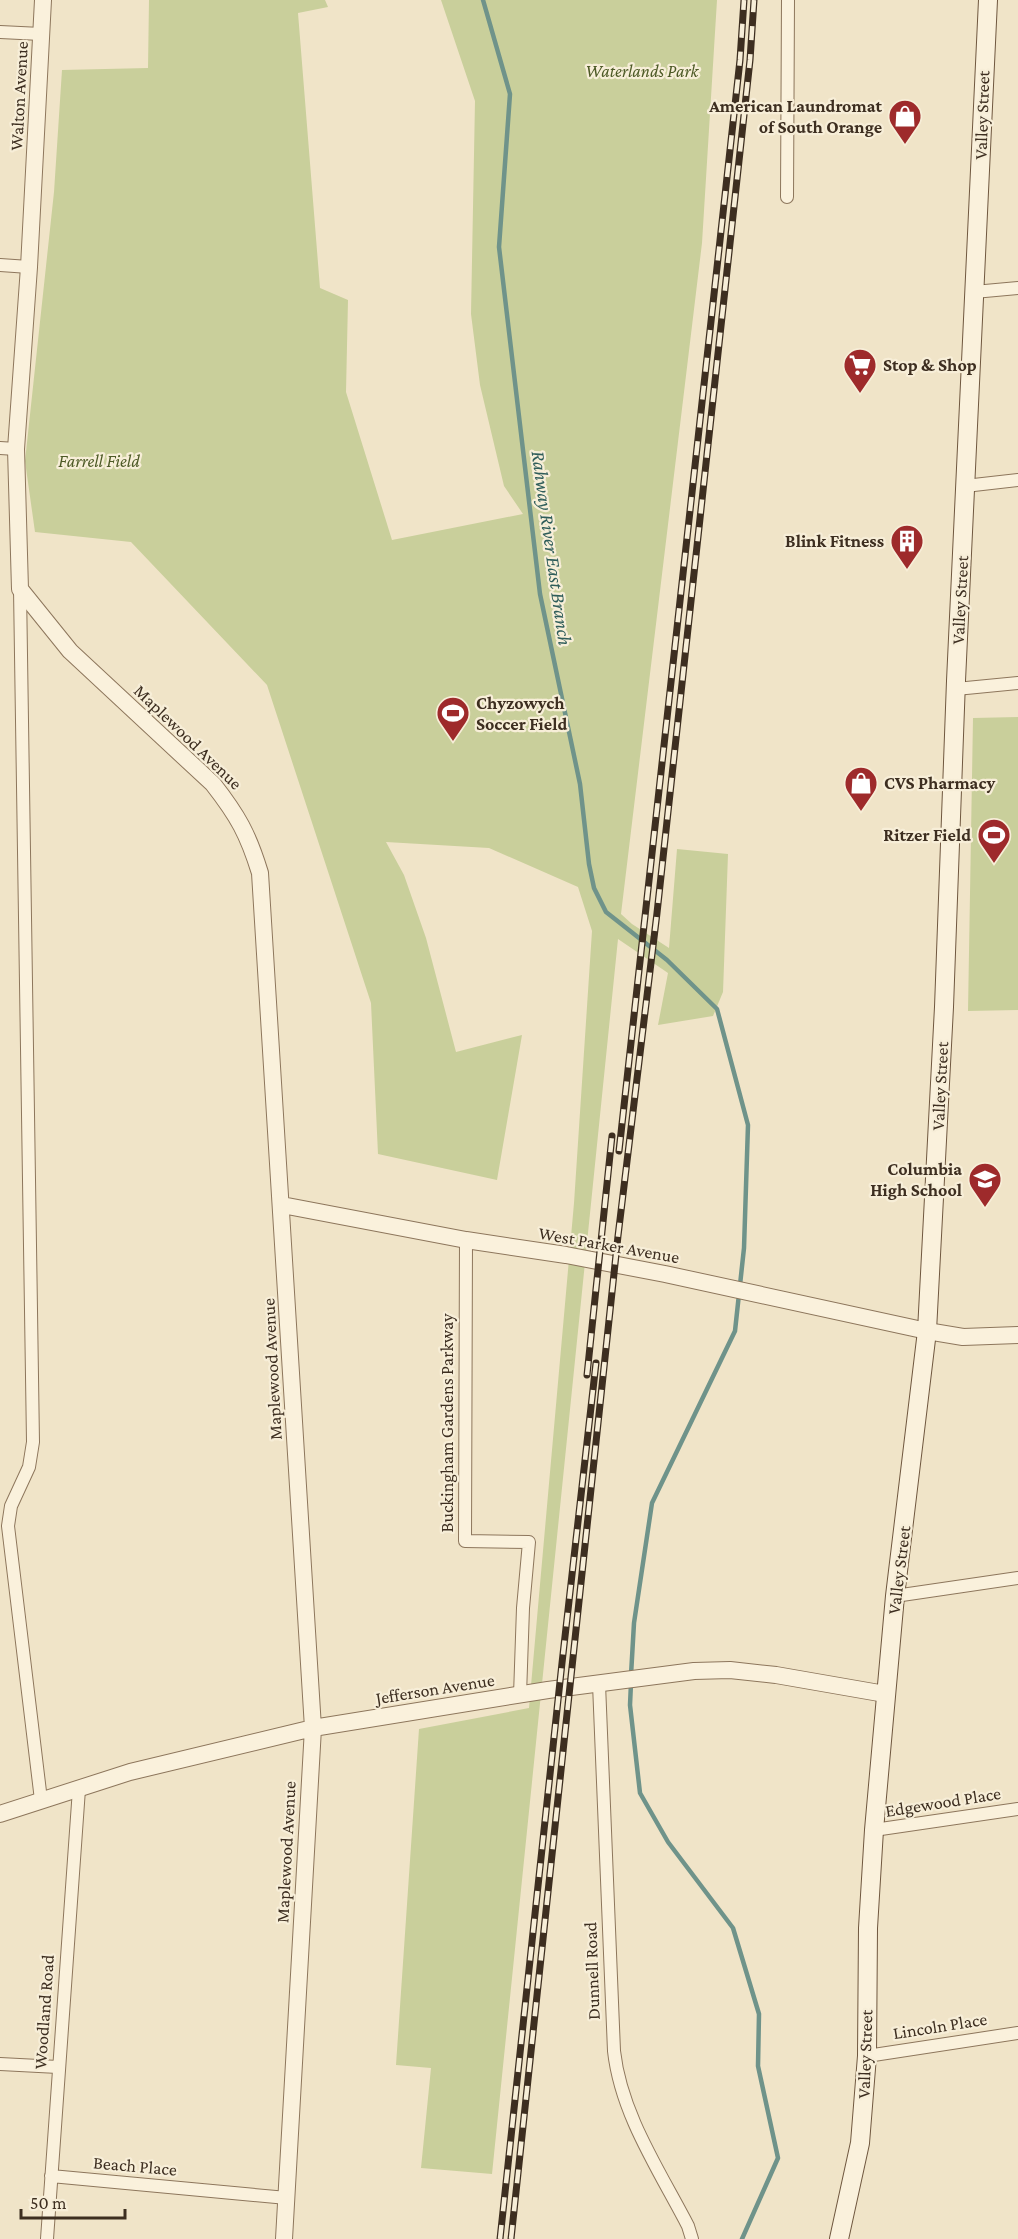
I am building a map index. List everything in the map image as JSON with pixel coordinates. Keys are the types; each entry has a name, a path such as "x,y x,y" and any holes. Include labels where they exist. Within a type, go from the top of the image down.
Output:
{"main road":[{"name":"Valley Street","path":"839,2239 860,2143 867,2056 867,1932 885,1694 927,1331 944,1007 956,689 988,0"}],"street":[{"name":"Walton Avenue","path":"20,589 8,449 29,267 43,0"},
{"path":"788,0 788,196"},
{"path":"0,32 41,34"},
{"path":"0,265 29,267"},
{"path":"974,292 1018,288"},
{"path":"965,486 1018,480"},
{"path":"20,589 33,1442 28,1467 11,1506 8,1526 41,1800"},
{"name":"Maplewood Avenue","path":"20,589 70,651 213,784 249,837 260,873 313,1728 284,2239"},
{"path":"956,689 1018,683"},
{"name":"West Parker Avenue","path":"282,1205 466,1240 577,1257 665,1274 927,1331 963,1337 1018,1335"},
{"name":"Buckingham Gardens Parkway","path":"466,1240 465,1541 529,1542 523,1608 520,1695"},
{"path":"895,1596 1018,1578"},
{"name":"Jefferson Avenue","path":"0,1814 130,1772 313,1728 520,1695 694,1671 730,1670 776,1675 885,1694"},
{"name":"Dunnell Road","path":"599,1684 616,2074 628,2110 688,2226 692,2239"},
{"name":"Woodland Road","path":"47,2239 79,1789"},
{"name":"Edgewood Place","path":"874,1830 1018,1809"},
{"name":"Lincoln Place","path":"867,2056 1018,2033"},
{"path":"0,2064 58,2067"},
{"name":"Beach Place","path":"51,2176 287,2198"}],"green space":[{"path":"149,0 325,0 328,7 298,13 320,288 348,300 346,392 392,540 523,514 504,486 480,385 471,314 475,101 441,0 717,0 702,243 621,914 632,924 669,948 677,849 728,854 723,992 713,1016 658,1025 668,973 618,939 492,2174 421,2168 431,2068 396,2065 419,1729 529,1708 574,1203 592,931 578,887 489,848 386,842 404,875 426,938 456,1052 522,1035 497,1180 378,1154 371,1003 267,685 131,542 35,532 25,461 54,192 62,70 148,68"},
{"name":"Ritzer Field","path":"1018,717 1018,1010 968,1011 973,718"}],"waterway":[{"name":"Rahway River East Branch","path":"483,0 510,94 499,247 540,594 580,784 594,888 606,912 667,960 717,1009 748,1125 744,1248 735,1331 652,1503 634,1623 631,1675"},
{"name":"Rahway River East Branch","path":"631,1683 630,1705 640,1793 668,1842 733,1928 759,2014 758,2066 778,2158 742,2239"}],"railway":[{"path":"619,1151 740,60 744,0"},
{"path":"511,2239 618,1236 657,913 750,60 754,0"},
{"path":"587,1375 612,1136"},
{"path":"500,2239 596,1363"}],"place":[{"name":"American Laundromat of South Orange","path":"905,145"},
{"name":"Stop & Shop","path":"860,394"},
{"name":"Blink Fitness","path":"907,570"},
{"name":"Chyzowych Soccer Field","path":"453,742"},
{"name":"CVS Pharmacy","path":"861,812"},
{"name":"Ritzer Field","path":"994,864"},
{"name":"Columbia High School","path":"985,1208"}],"park label":[{"name":"Waterlands Park","path":"642,71"},
{"name":"Farrell Field","path":"99,461"}]}
